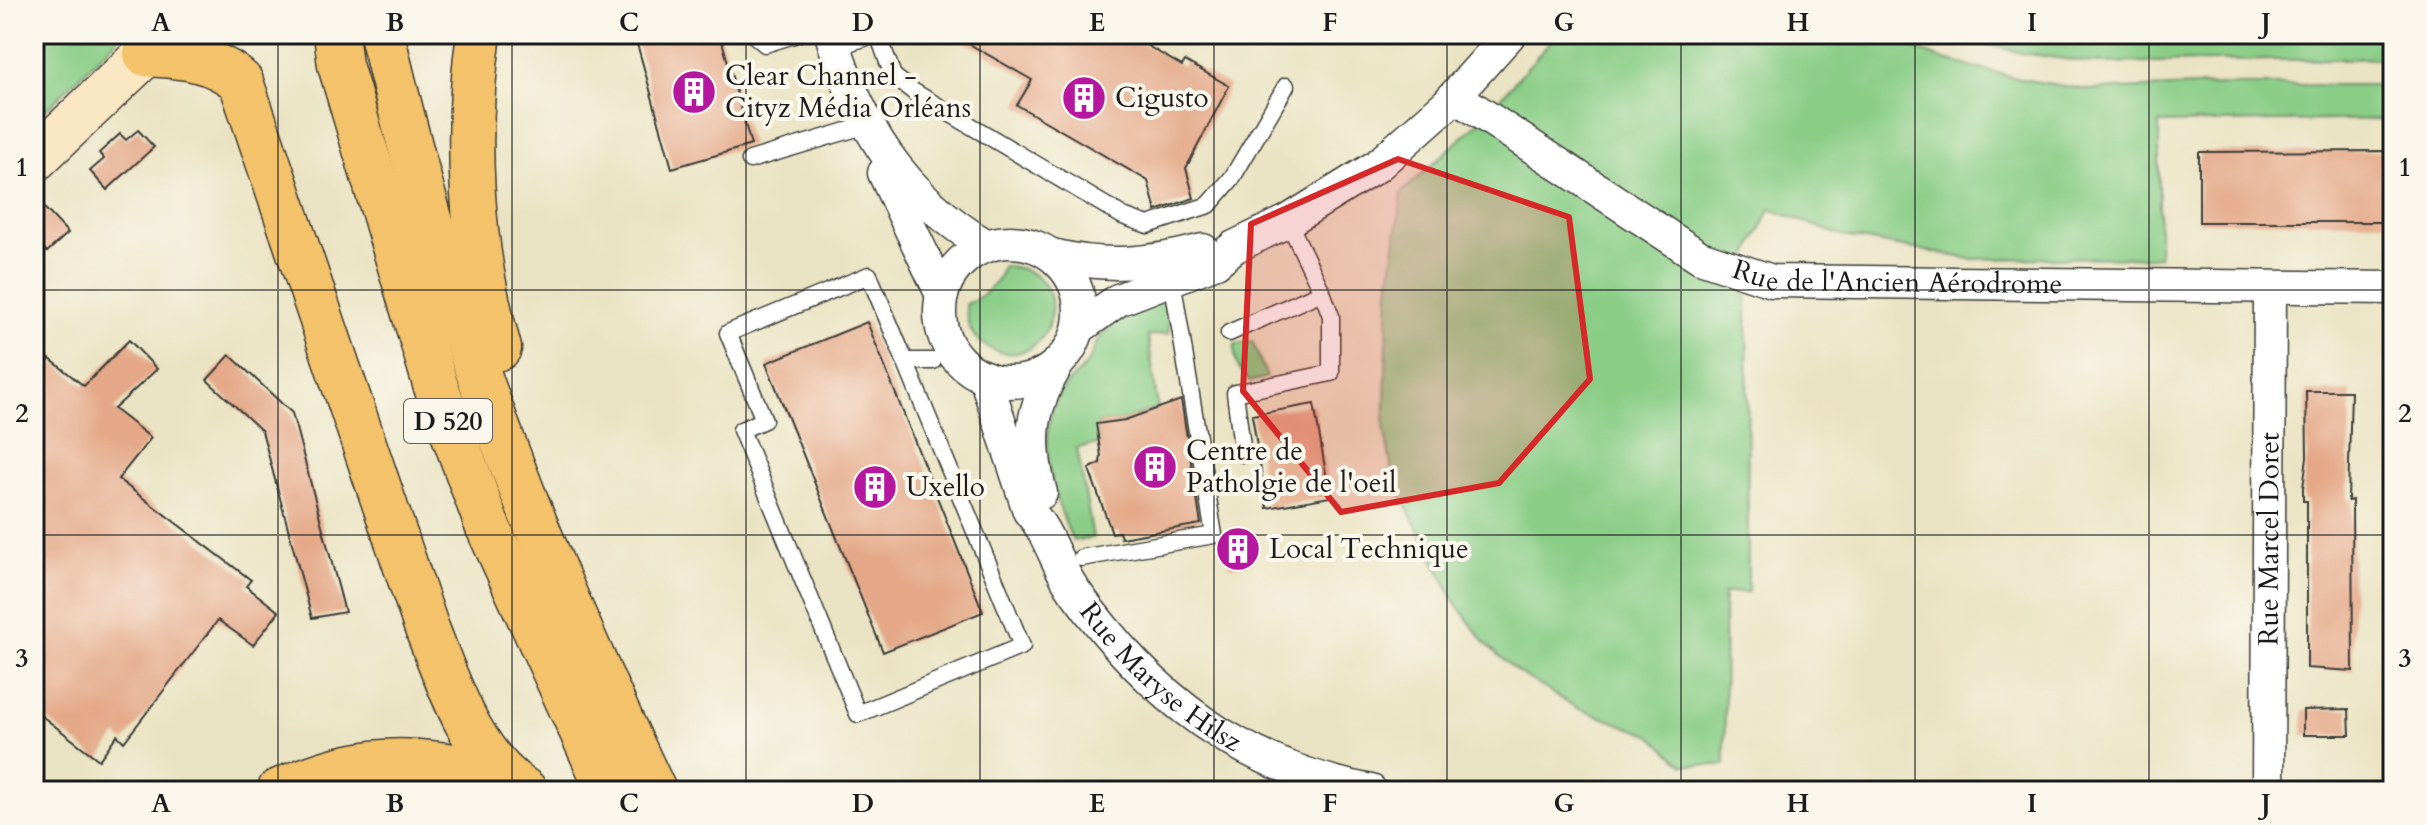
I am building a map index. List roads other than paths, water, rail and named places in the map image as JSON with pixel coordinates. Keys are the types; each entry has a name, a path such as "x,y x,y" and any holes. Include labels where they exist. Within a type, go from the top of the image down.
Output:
{"main road":[{"path":"232,34 241,82 426,626 461,709 512,783"},
{"name":"D 520","path":"336,34 340,65 435,384 487,525 609,791"},
{"name":"D 520","path":"382,34 407,139 490,407 546,550 654,791"},
{"path":"479,34 475,66 473,164 480,274 503,359 545,475 546,550"},
{"path":"34,160 161,40 172,55 223,66 241,82"},
{"path":"279,791 320,773 374,760 430,760 512,783"}],"street":[{"path":"1234,247 1108,265 1052,255 1032,245 1010,242 987,246 967,257 951,274 942,295 940,315 944,335 954,353 968,367 985,377 1005,382 1024,381 1043,374 1059,362 1079,328 1118,300 1216,262 1234,247 1288,221 1396,152 1455,96 1510,34"},
{"path":"832,40 845,81 868,127 880,139 904,179 947,222 987,246"},
{"name":"Rue de l'Ancien Aérodrome","path":"1455,96 1700,257 1772,281 2393,288"},
{"path":"868,127 868,143 942,295"},
{"path":"1052,255 1067,270 1077,288 1081,308 1079,328"},
{"name":"Rue Marcel Doret","path":"2268,791 2270,288"},
{"name":"Rue Maryse Hilsz","path":"1041,524 1043,503 1034,469 1034,414 1040,392 1059,362"},
{"name":"Rue Maryse Hilsz","path":"985,377 1029,511 1041,524 1071,585 1104,632 1154,687 1246,749 1290,770 1371,791"}],"lane":[{"path":"753,34 765,44 797,34"},
{"path":"832,40 878,34 893,76 914,92 1123,216 1148,225 1209,205 1232,178 1286,86"},
{"path":"750,160 868,127"},
{"path":"1243,454 1235,393 1331,373 1331,316 1288,221"},
{"path":"869,275 905,361 1022,646 858,714 741,430 764,420 728,333 869,275"},
{"path":"1081,558 1214,535 1172,279"},
{"path":"1229,333 1322,292"},
{"path":"905,361 933,361"}],"place":[{"name":"Clear Channel - Cityz Média Orléans","path":"694,92"},
{"name":"Cigusto","path":"1084,98"},
{"name":"Centre de Patholgie de l'oeil","path":"1155,467"},
{"name":"Uxello","path":"875,487"},
{"name":"Local Technique","path":"1238,549"}]}
